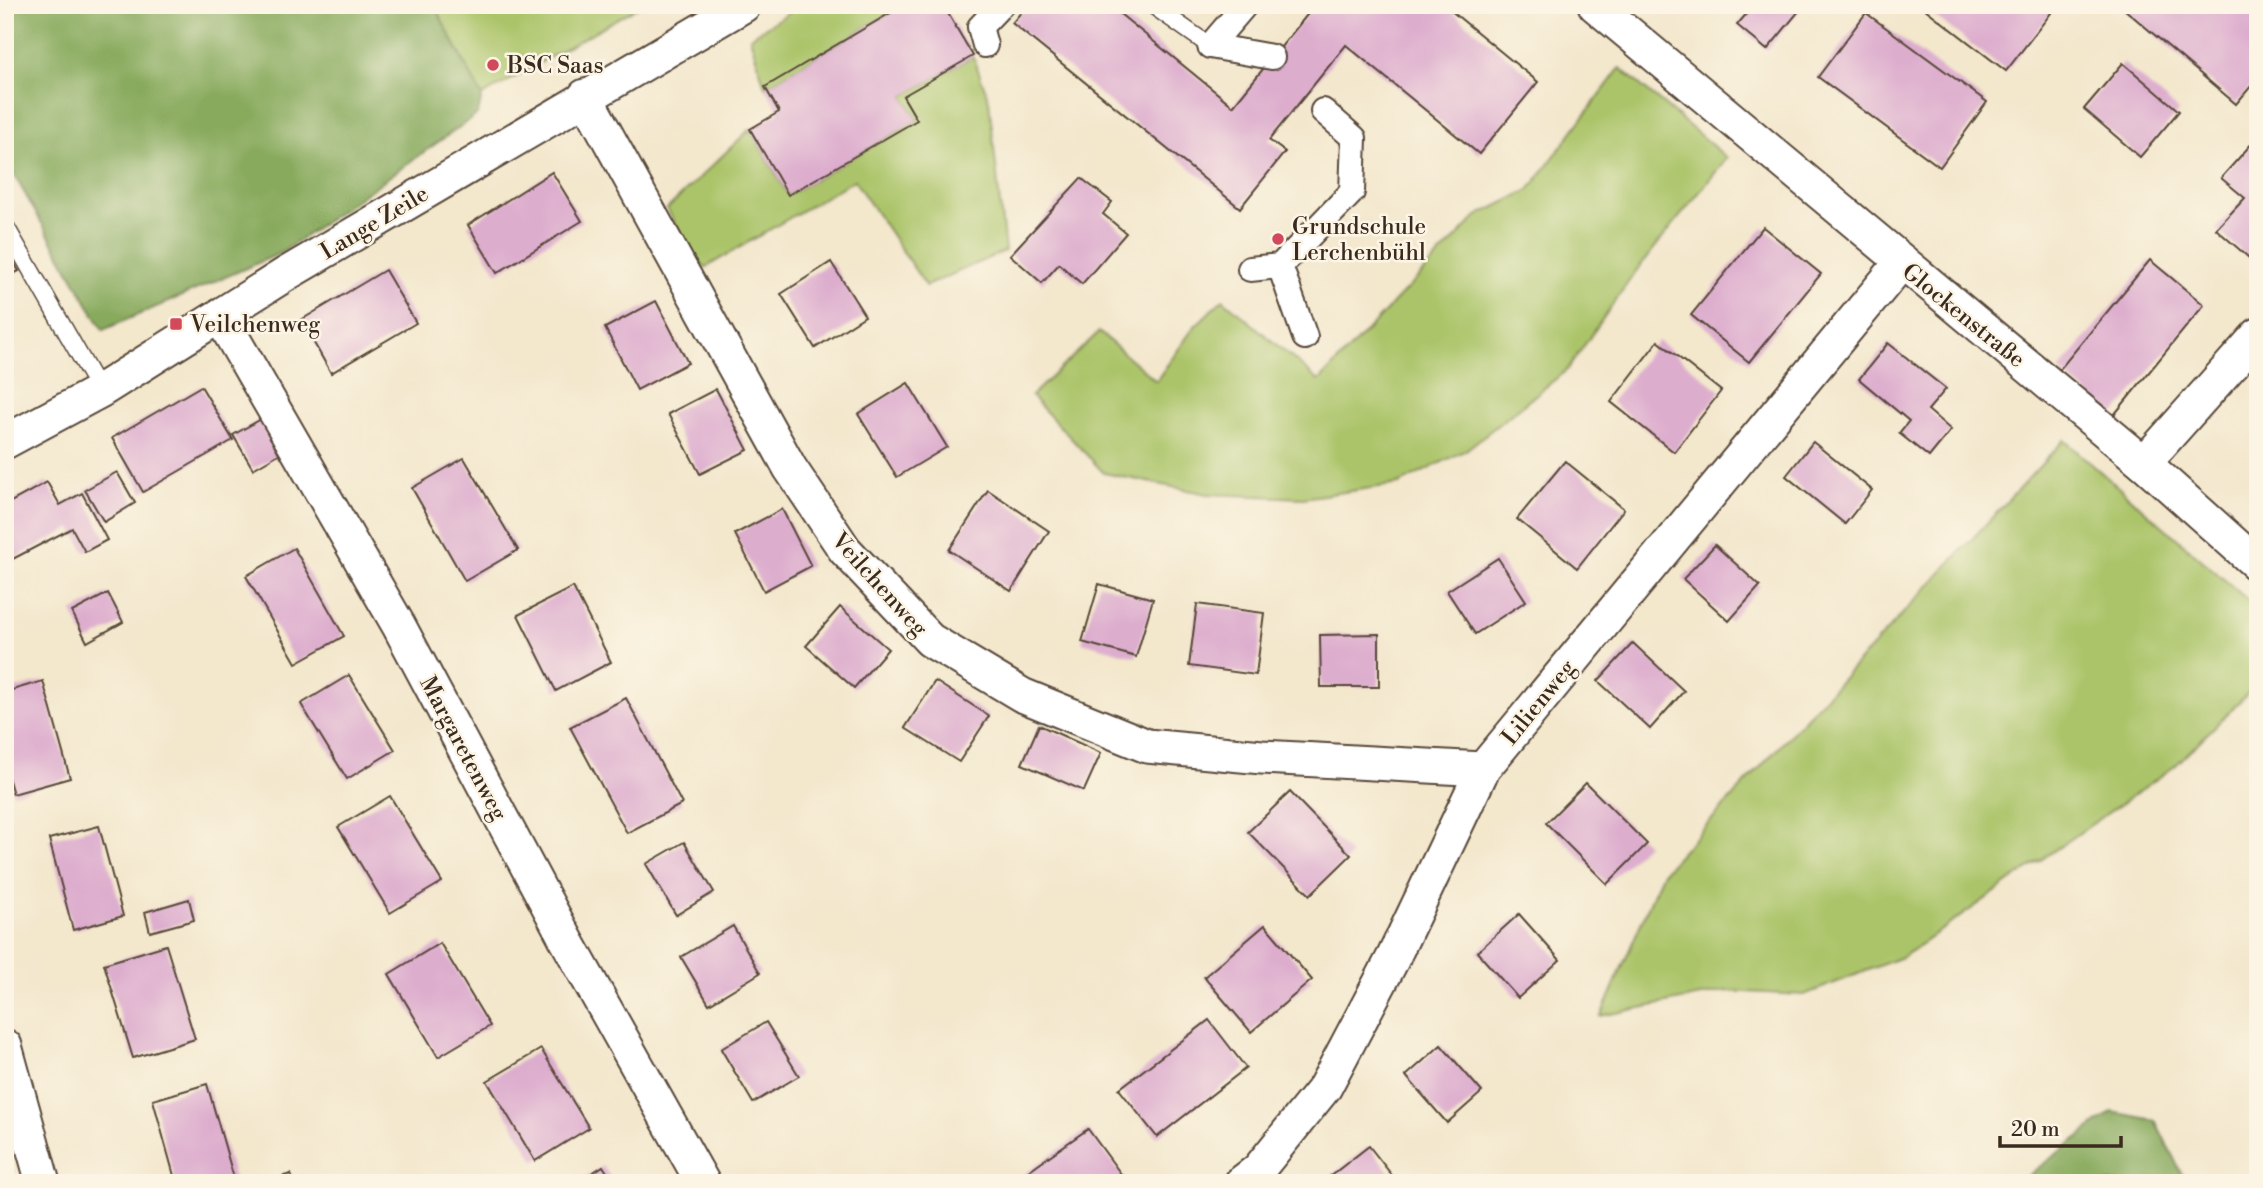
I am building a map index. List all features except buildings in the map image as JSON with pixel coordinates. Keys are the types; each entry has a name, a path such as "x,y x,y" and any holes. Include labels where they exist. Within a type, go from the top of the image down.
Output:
{"street":[{"name":"Lange Zeile","path":"5,442 100,391 586,96 744,5"},
{"path":"985,45 980,27 1000,5"},
{"path":"1210,46 1245,5"},
{"name":"Glockenstraße","path":"1595,5 2144,463 2258,565"},
{"path":"1210,46 1272,57"},
{"name":"Veilchenweg","path":"586,96 790,468 845,550 930,640 1021,695 1147,746 1262,757 1483,769"},
{"path":"1250,269 1280,266 1352,192 1354,138 1323,110"},
{"name":"Lilienweg","path":"1241,1183 1258,1170 1325,1087 1394,958 1483,769 1901,263"},
{"path":"1280,266 1305,337"},
{"name":"Margaretenweg","path":"220,316 399,626 566,941 704,1183"},
{"path":"2144,463 2258,335"},
{"path":"5,1046 43,1183"}],"lane":[{"path":"1152,5 1210,46"},
{"path":"5,225 100,391"}],"green space":[{"path":"5,5 434,5 482,96 478,114 281,253 103,330 5,159"},
{"name":"BSC Saas","path":"434,5 641,5 482,96"},
{"path":"801,5 904,5 765,87 750,37"},
{"path":"973,56 989,100 1005,251 926,286 854,180 701,270 667,209 750,129 788,195 917,120 903,96"},
{"path":"1620,68 1727,158 1636,271 1567,370 1466,450 1399,484 1303,498 1207,494 1104,473 1031,396 1099,332 1156,381 1195,326 1223,299 1319,381 1477,216 1529,190"},
{"path":"2064,440 2258,609 2258,683 2175,766 1904,956 1804,995 1726,991 1601,1016 1663,872"},
{"path":"2112,1112 2155,1120 2186,1183 2018,1183"}],"place":[{"name":"BSC Saas","path":"493,65"},
{"name":"Grundschule Lerchenbühl","path":"1278,239"},
{"name":"Veilchenweg","path":"176,324"}]}
